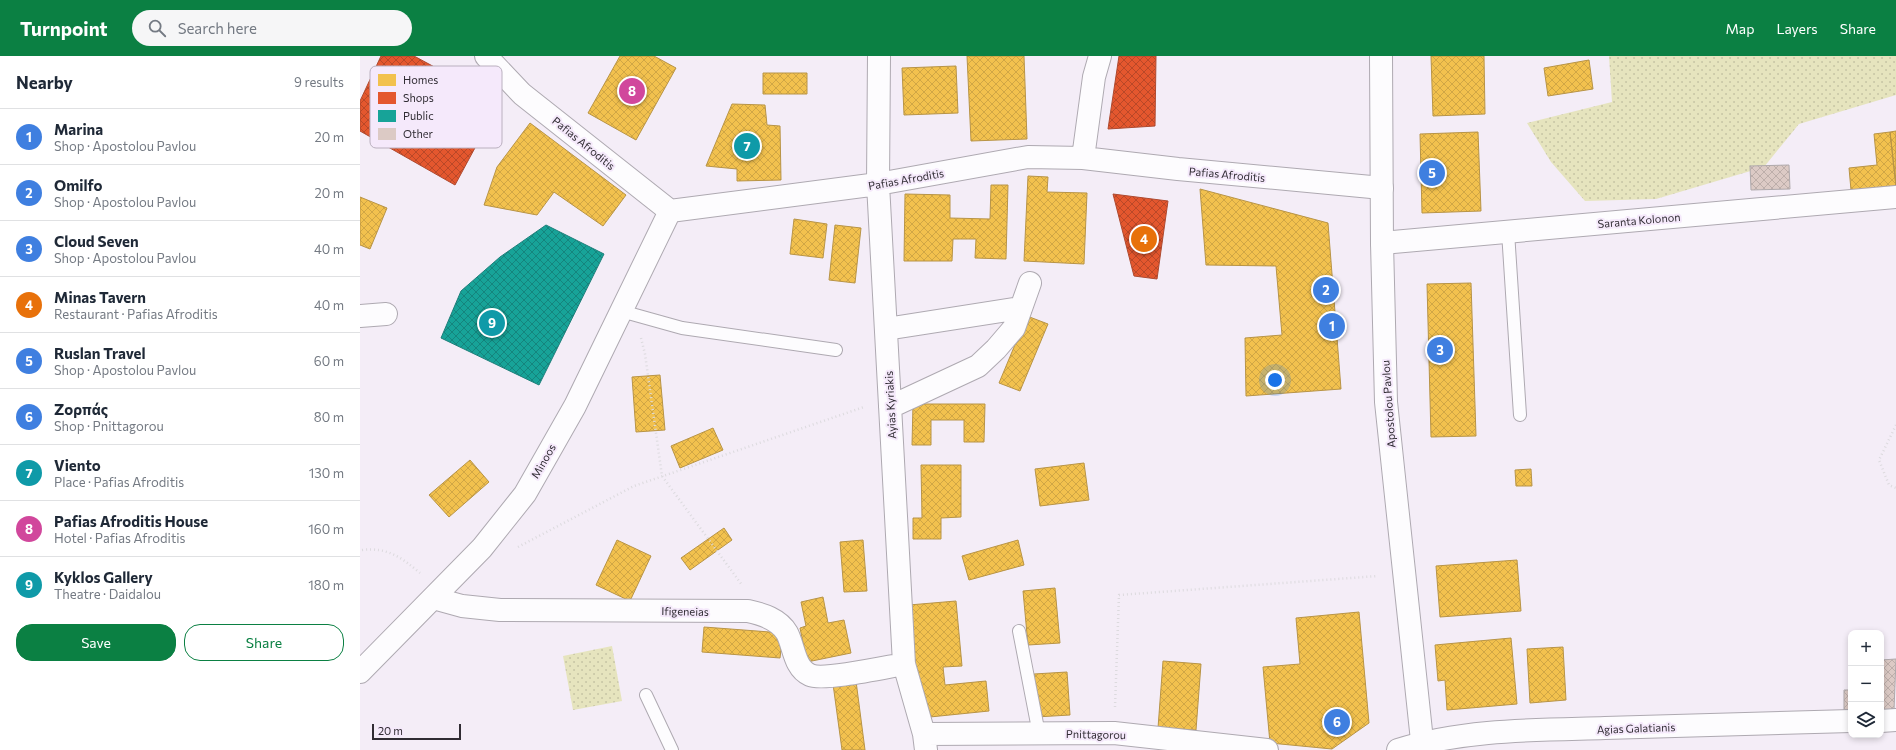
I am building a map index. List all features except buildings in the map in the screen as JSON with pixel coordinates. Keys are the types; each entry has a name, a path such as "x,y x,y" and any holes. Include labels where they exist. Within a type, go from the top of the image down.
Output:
{"street":[{"name":"Pafias Afroditis","path":"486,56 495,66"},
{"name":"Ayias Kyriakis","path":"879,56 878,184 904,664 925,742"},
{"path":"1083,158 1094,77 1100,56"},
{"name":"Apostolou Pavlou","path":"1381,56 1382,243 1386,402 1423,746"},
{"name":"Pafias Afroditis","path":"502,73 522,94 670,211 878,184 1028,157 1083,158 1186,170 1382,188"},
{"name":"Saranta Kolonon","path":"1382,243 1896,197"},
{"name":"Minoos","path":"360,672 482,548 525,494 575,406 670,211"},
{"path":"890,403 978,366 996,349 1014,328 1030,283"},
{"path":"886,329 1021,308"},
{"path":"360,316 386,314"},
{"name":"Ifigeneias","path":"433,598 462,606 500,610 748,611 765,616 782,626 787,633 797,661 810,675 825,676 904,664"},
{"path":"1884,721 1896,720"},
{"name":"Agias Galatianis","path":"1423,746 1463,736 1532,730 1848,722"},
{"name":"Pnittagorou","path":"925,742 1039,734 1114,733 1267,750"},
{"path":"1398,750 1423,746"}],"lane":[{"path":"1508,232 1520,415"},
{"path":"618,318 836,350"},
{"path":"1019,631 1039,734"},
{"path":"646,695 672,750"}],"path":[{"path":"618,318 639,334 646,354 662,476 765,616"},
{"path":"515,549 634,486 890,403"},
{"path":"1896,425 1879,460 1889,485 1896,488"},
{"path":"362,550 375,548 400,556 423,576"},
{"path":"1114,733 1119,595 1404,574"}],"shaded area":[{"path":"1609,56 1896,56 1896,95 1799,124 1764,167 1656,199 1585,201 1551,162 1527,123 1612,102"},
{"path":"612,646 622,701 573,710 563,656"}],"place":[{"name":"Pafias Afroditis House","path":"632,91"},
{"name":"Viento","path":"747,146"},
{"name":"Ruslan Travel","path":"1432,173"},
{"name":"Minas Tavern","path":"1144,239"},
{"name":"Omilfo","path":"1326,290"},
{"name":"Kyklos Gallery","path":"492,323"},
{"name":"Marina","path":"1332,326"},
{"name":"Cloud Seven","path":"1440,350"},
{"name":"Ζορπάς","path":"1337,722"}]}
